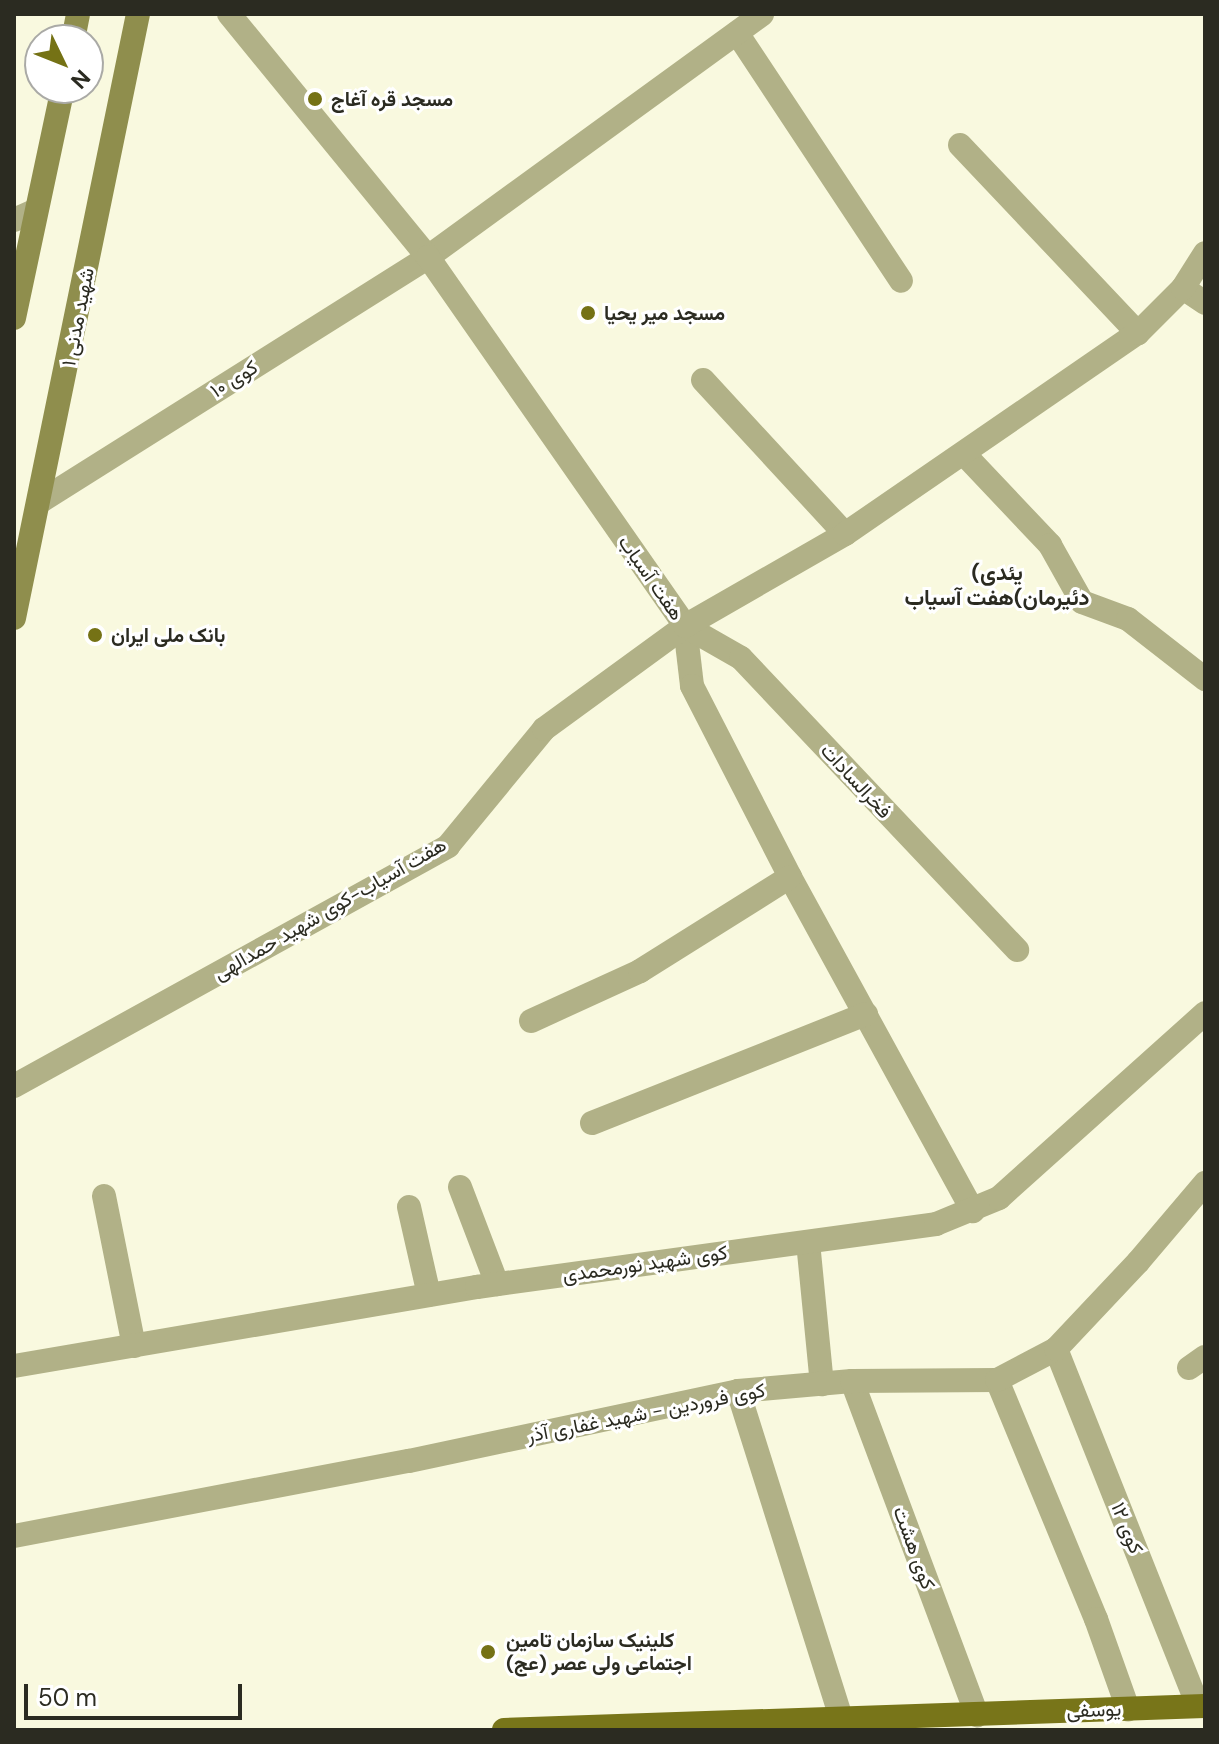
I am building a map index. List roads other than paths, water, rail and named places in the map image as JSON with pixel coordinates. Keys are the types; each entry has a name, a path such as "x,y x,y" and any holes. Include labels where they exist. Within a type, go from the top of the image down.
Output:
{"main road":[{"name":"شهید مدنی ۱","path":"14,618 41,501 138,14"},
{"path":"14,318 25,215 58,104"},
{"name":"یوسفی","path":"504,1730 842,1721 1202,1706"}],"street":[{"name":"هفت آسیاب","path":"229,14 428,257 685,626 845,534 965,455 1138,333 1183,288 1205,253"},
{"name":"کوی ۱۰","path":"41,501 428,257 762,14"},
{"path":"737,33 901,281"},
{"path":"960,145 1138,333"},
{"path":"1183,288 1205,303"},
{"path":"703,380 845,534"},
{"path":"965,455 1050,545 1082,602 1128,619 1205,679"},
{"path":"685,626 692,686 790,877 973,1211"},
{"name":"فخرالسادات","path":"685,626 741,658 1017,950"},
{"name":"هفت آسیاب-کوی شهید حمدالهی","path":"14,1086 448,846 544,729 685,626"},
{"path":"531,1021 640,971 790,877"},
{"name":"کوی شهید نورمحمدی","path":"14,1366 497,1284 936,1224 999,1198 1205,1013"},
{"path":"592,1123 866,1014"},
{"name":"کوی فروردین - شهید غفاری آذر","path":"14,1536 409,1461 738,1391 852,1381 997,1380 1056,1349 1138,1262 1205,1183"},
{"path":"460,1187 497,1284"},
{"path":"104,1196 134,1346"},
{"path":"409,1207 429,1295"},
{"path":"808,1242 822,1384"},
{"name":"کوی ۱۲","path":"1056,1349 1202,1706"},
{"path":"997,1380 1096,1619 1128,1709"},
{"name":"کوی هشت","path":"852,1381 977,1715"},
{"path":"738,1391 842,1721"}],"place":[{"name":"مسجد قره آغاج","path":"315,99"},
{"name":"مسجد میر یحیا","path":"588,313"},
{"name":"بانک ملی ایران","path":"95,635"},
{"name":"کلینیک سازمان تامین اجتماعی ولی عصر (عج)","path":"488,1652"}],"district":[{"name":"(یئدی دئیرمان)هفت آسیاب","path":"997,584"}]}
